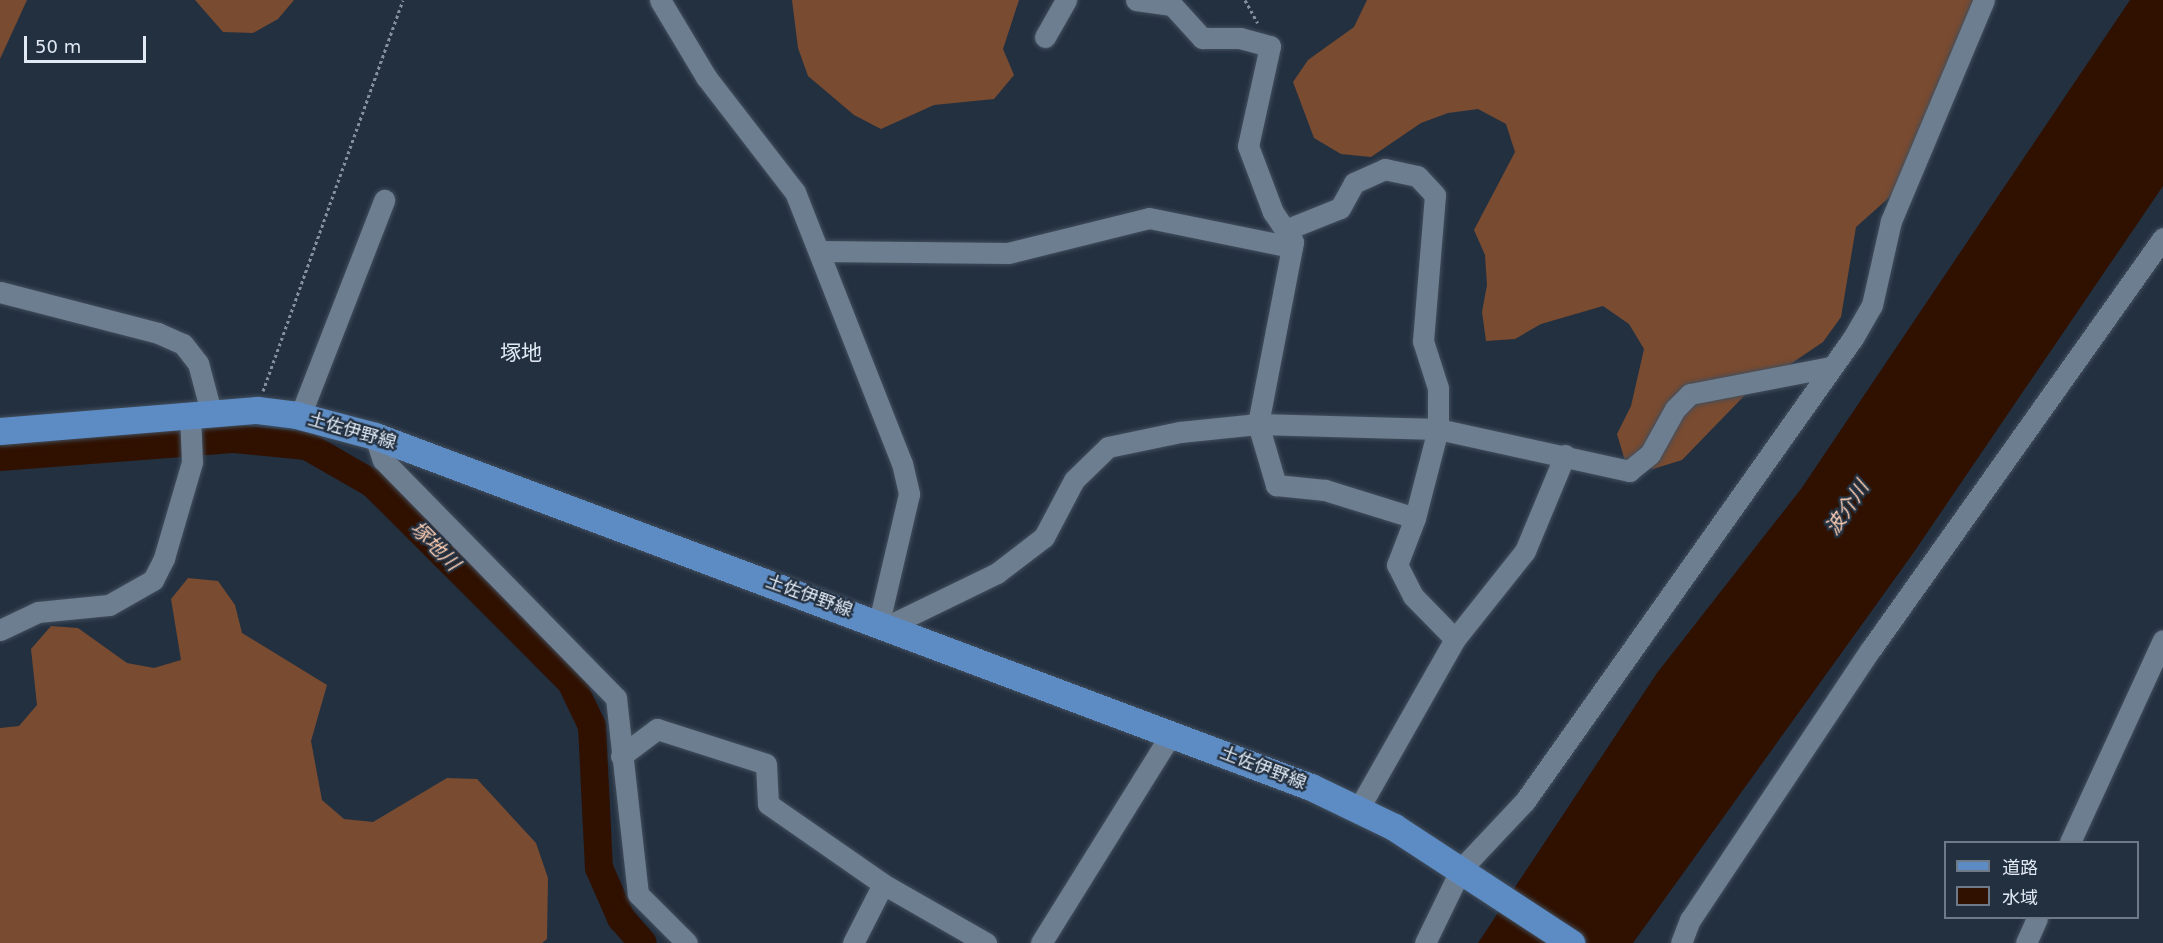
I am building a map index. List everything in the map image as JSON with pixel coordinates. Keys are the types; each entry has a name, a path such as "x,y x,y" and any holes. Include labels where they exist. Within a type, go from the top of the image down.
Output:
{"main road":[{"name":"土佐伊野線","path":"0,431 257,410 300,416 375,436 884,624 1359,808 1468,874 1571,943"}],"street":[{"path":"660,0 706,77 795,192 902,463 909,494 884,624"},
{"path":"1045,37 1066,0"},
{"path":"1136,0 1172,5 1202,38 1240,38 1270,46 1248,146 1288,238 1258,424 1276,485 1324,490 1415,519"},
{"path":"1425,943 1468,874 1524,801 1872,305 1891,221 1984,0"},
{"path":"819,251 1008,253 1149,218 1288,238 1340,208 1354,183 1386,169 1417,176 1435,195 1423,341 1438,388 1438,429 1415,519 1397,565 1413,596 1455,639"},
{"path":"300,416 384,200"},
{"path":"1681,943 1690,920 1871,649 2163,238"},
{"path":"0,292 158,333 183,344 198,363 200,413 192,462 164,558 153,580 109,605 38,612 0,630"},
{"path":"884,624 998,573 1044,537 1074,480 1108,447 1180,432 1258,424 1438,429 1629,471 1650,454 1675,410 1690,394 1830,367"},
{"path":"375,436 383,460 616,698 638,894 687,943"},
{"path":"1359,808 1455,639 1525,551 1564,455"},
{"path":"2071,841 2163,640"},
{"path":"621,756 657,729 766,764 768,804 883,884 986,943"},
{"path":"1041,943 1171,734"},
{"path":"853,943 883,884"},
{"path":"2026,943 2037,919"}],"path":[{"path":"257,410 403,0"}],"shaded area":[{"path":"0,0 27,0 0,59"},
{"path":"195,0 294,0 278,19 253,33 223,32"},
{"path":"792,0 1019,0 1003,49 1014,75 994,99 934,105 881,129 854,115 808,76 798,48"},
{"path":"1367,0 1987,0 1901,187 1856,227 1841,317 1823,342 1746,394 1682,460 1653,469 1625,461 1617,434 1631,406 1644,349 1629,324 1603,306 1541,324 1515,339 1486,341 1482,312 1487,285 1485,255 1474,230 1515,152 1506,124 1478,109 1448,113 1421,123 1371,157 1341,154 1314,138 1293,82 1308,60 1354,27"},
{"path":"188,578 218,581 235,605 242,633 327,685 311,741 322,800 344,819 373,822 447,778 477,779 536,843 548,878 547,939 542,943 0,943 0,728 19,726 37,705 31,649 51,626 78,628 127,663 154,668 181,660 171,599"}],"water":[{"name":"波介川","path":"2130,0 2163,0 2163,186 1914,552 1633,943 1478,943 1657,673 1801,489"}],"waterway":[{"name":"塚地川","path":"0,457 235,439 307,446 373,484 571,682 592,726 599,868 621,918 643,943"}],"district":[{"name":"塚地","path":"521,353"}]}
